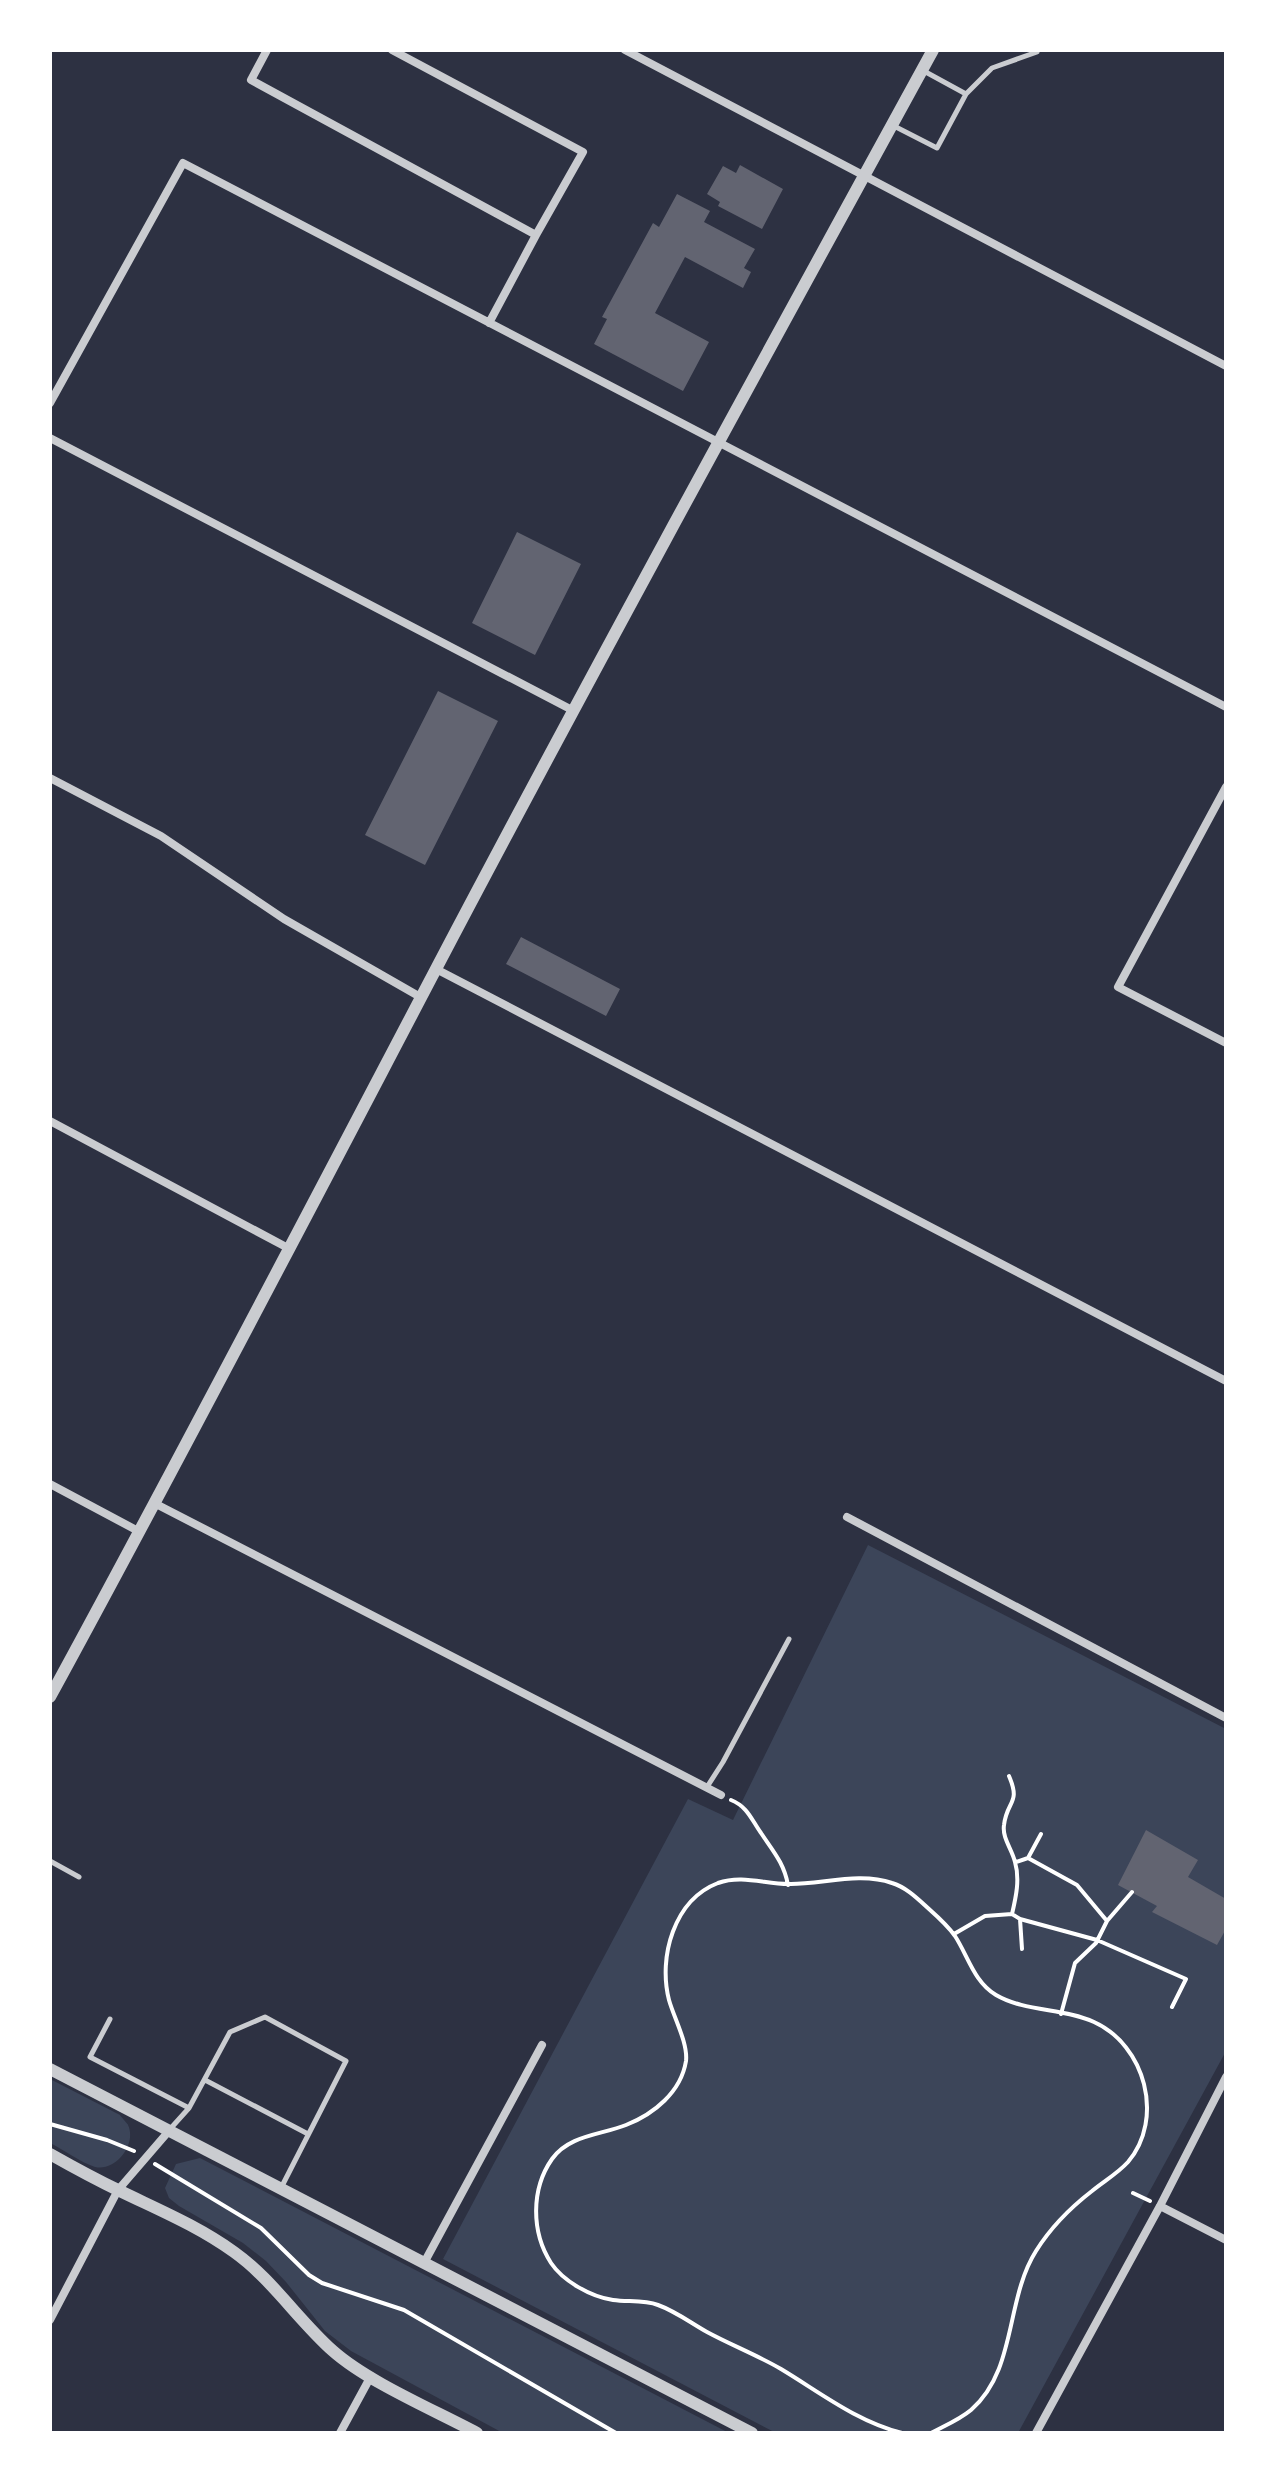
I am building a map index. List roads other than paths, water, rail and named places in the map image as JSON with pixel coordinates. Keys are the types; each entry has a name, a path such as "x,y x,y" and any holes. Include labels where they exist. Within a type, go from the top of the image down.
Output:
{"street":[{"path":"267,50 251,80 536,235"},
{"path":"392,50 583,152 489,323"},
{"path":"625,50 1226,366"},
{"path":"50,1697 156,1504 288,1248 574,711 933,50"},
{"path":"50,403 183,163 1226,707"},
{"path":"50,438 574,711"},
{"path":"50,778 161,836 284,919 422,998"},
{"path":"1226,787 1118,987 1226,1043"},
{"path":"436,969 1226,1381"},
{"path":"50,1121 288,1248"},
{"path":"50,1484 140,1532"},
{"path":"156,1504 721,1795"},
{"path":"847,1517 1226,1718"},
{"path":"424,2263 542,2045"},
{"path":"50,2069 752,2433"},
{"path":"1036,2433 1160,2206 1226,2077"},
{"path":"50,2320 118,2190 168,2132"},
{"path":"50,2154 195,2226 236,2253 266,2280 336,2353 371,2376 477,2433"},
{"path":"1160,2206 1226,2240"},
{"path":"340,2433 371,2376"}],"lane":[{"path":"892,125 937,148 966,94 992,68 1036,51"},
{"path":"922,70 966,94"},
{"path":"707,1787 789,1639"},
{"path":"50,1861 79,1877"},
{"path":"168,2132 189,2108 230,2032 265,2017 346,2061 280,2190"},
{"path":"110,2019 90,2057 189,2108"},
{"path":"205,2080 308,2134"}]}
